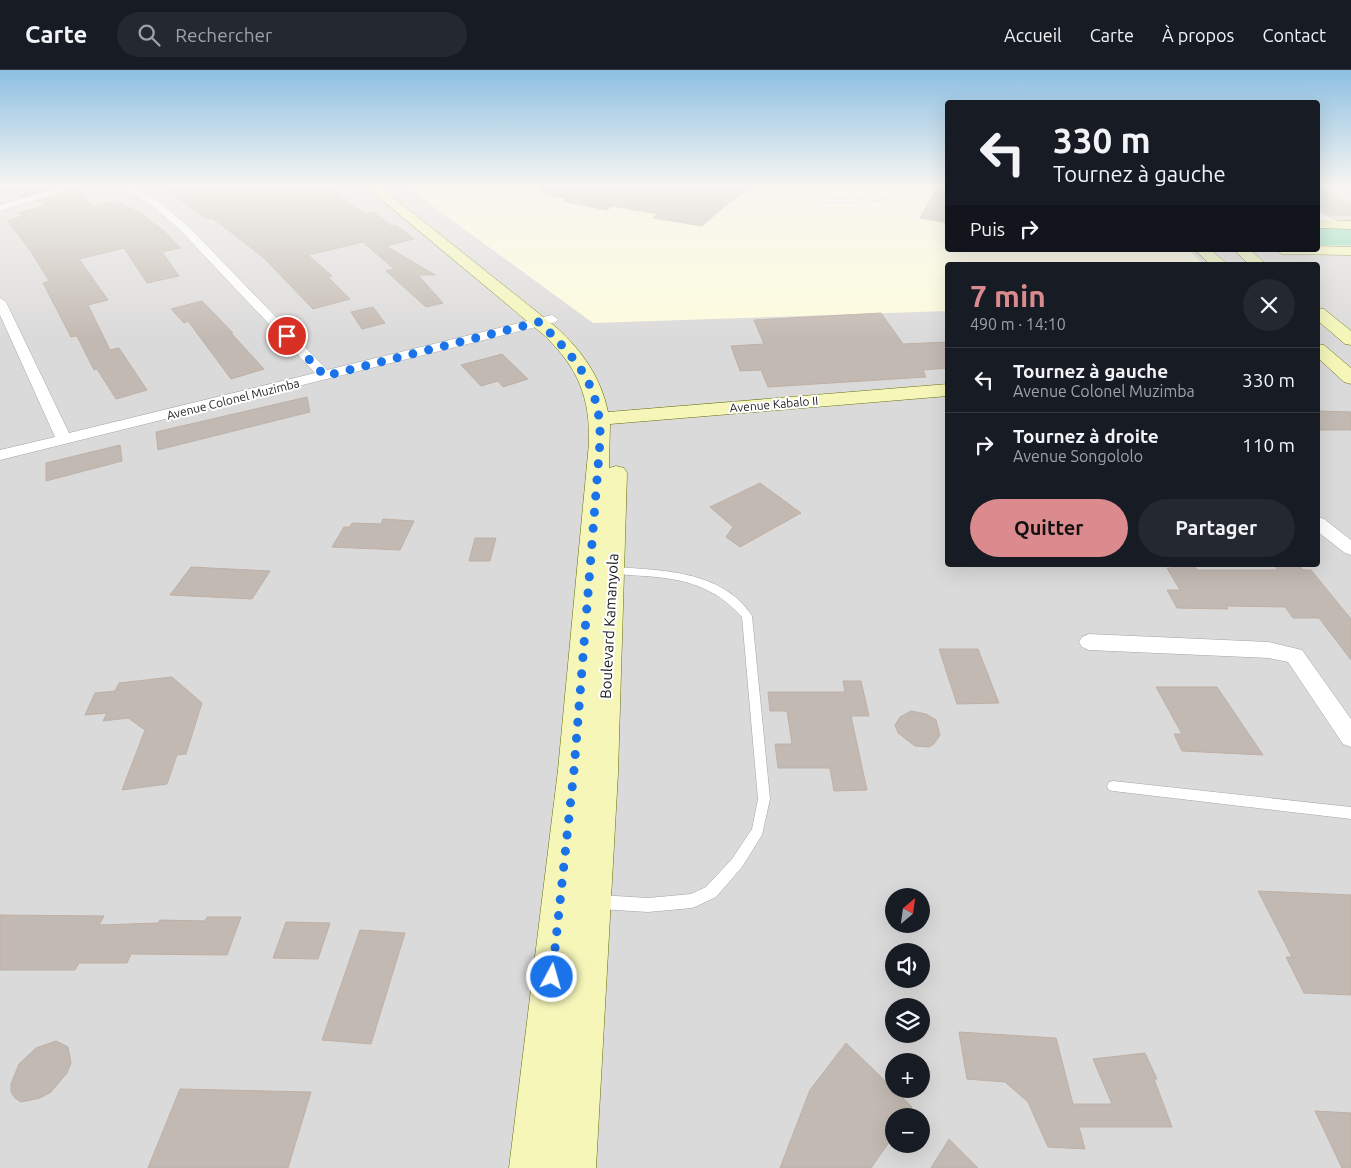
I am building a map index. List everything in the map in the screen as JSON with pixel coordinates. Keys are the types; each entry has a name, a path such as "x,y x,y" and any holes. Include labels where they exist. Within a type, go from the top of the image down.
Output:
{"main road":[{"name":"Boulevard Kamanyola","path":"442,236 546,321 579,364 596,400 608,418 601,569 584,812 592,902 573,1168"},
{"path":"1320,250 1351,250"},
{"path":"1204,252 1216,262"},
{"path":"1243,252 1255,262"},
{"path":"1320,315 1351,340"},
{"path":"1320,351 1351,378"},
{"path":"1320,375 1351,378"},
{"name":"Avenue Kabalo II","path":"608,418 945,390"},
{"name":"Boulevard Kamanyola","path":"532,1168 560,901 584,812"}],"street":[{"path":"192,236 325,376"},
{"path":"0,302 64,440"},
{"name":"Avenue Colonel Muzimba","path":"0,455 546,321"},
{"path":"1320,524 1351,550"},
{"path":"1089,642 1268,650 1295,656 1351,737"}],"lane":[{"path":"560,901 648,906 692,901 711,892 737,864 758,831 764,799 747,616 738,603 721,590 698,580 671,574 601,569"},
{"path":"1113,786 1351,813"}],"shaded area":[{"path":"0,236 945,236 945,252 1320,252 1320,236 1351,236 1351,1168 0,1168"},
{"path":"474,236 945,236 945,252 1190,252 1202,262 945,262 945,311 593,323"}],"green space":[{"path":"1320,236 1351,236 1351,245 1320,245"}],"building":[{"path":"19,236 169,236 180,248 162,252 179,276 147,283 124,248 79,259 108,300 88,305 110,350 119,348 147,390 116,399 97,369 94,370 78,338 76,336 71,337 43,283 49,281"},
{"path":"236,236 410,236 414,239 386,246 435,275 418,275 443,303 426,307 386,271 394,269 363,242 308,255 332,276 328,277 350,299 313,309 263,257"},
{"path":"202,301 264,369 231,379 188,321 184,323 171,309"},
{"path":"373,307 385,323 362,329 351,312"},
{"path":"881,313 903,344 945,342 945,368 923,370 926,377 768,387 761,370 740,371 731,346 764,344 754,320"},
{"path":"502,354 528,379 503,387 498,381 481,386 461,365"},
{"path":"307,397 310,412 158,450 156,432"},
{"path":"1320,411 1351,412 1351,430 1320,430"},
{"path":"120,445 122,461 46,481 46,463"},
{"path":"760,483 801,513 740,547 726,537 733,527 710,507"},
{"path":"383,519 414,521 400,550 332,547 344,527 350,527 352,523 381,524"},
{"path":"475,538 496,538 490,561 469,561"},
{"path":"191,567 270,571 252,599 170,595"},
{"path":"1195,567 1197,570 1278,570 1276,567 1301,567 1303,570 1311,570 1351,619 1351,660 1319,618 1293,618 1285,607 1226,606 1228,609 1177,608 1167,590 1180,590 1167,568"},
{"path":"939,649 978,649 999,703 957,704"},
{"path":"172,677 202,703 186,754 177,755 167,784 122,790 145,730 128,718 103,721 107,713 85,715 95,693 115,691 119,683"},
{"path":"843,681 861,681 869,716 851,716 867,790 834,791 830,768 778,768 775,744 792,744 787,711 770,711 768,692 845,692"},
{"path":"1156,687 1217,687 1263,755 1182,751 1174,734 1182,734"},
{"path":"911,711 926,714 936,720 940,735 934,744 929,747 915,746 898,733 895,725 900,717"},
{"path":"1258,891 1351,895 1351,995 1304,993 1286,957 1292,957"},
{"path":"0,915 104,916 99,925 158,923 160,920 205,921 207,917 241,917 227,955 131,954 127,963 79,963 75,970 0,970"},
{"path":"286,922 330,923 318,959 273,958"},
{"path":"360,930 405,933 371,1044 322,1040"},
{"path":"959,1032 1056,1038 1073,1104 1112,1104 1093,1059 1145,1053 1157,1079 1154,1079 1172,1127 1079,1127 1085,1149 1048,1147 1028,1102 1005,1082 967,1079"},
{"path":"56,1041 68,1047 71,1063 67,1073 51,1092 40,1098 21,1102 11,1092 11,1084 19,1064 36,1048"},
{"path":"846,1043 885,1081 885,1098 903,1098 912,1107 885,1108 885,1148 871,1168 780,1168 810,1090"},
{"path":"180,1089 311,1092 288,1168 148,1168"},
{"path":"1315,1111 1351,1113 1351,1168 1342,1168"},
{"path":"949,1139 978,1168 931,1168"}],"route":[{"path":"287,336 325,376 539,322 568,350 586,375 596,400 600,419 600,442 574,770 552,977"}]}
